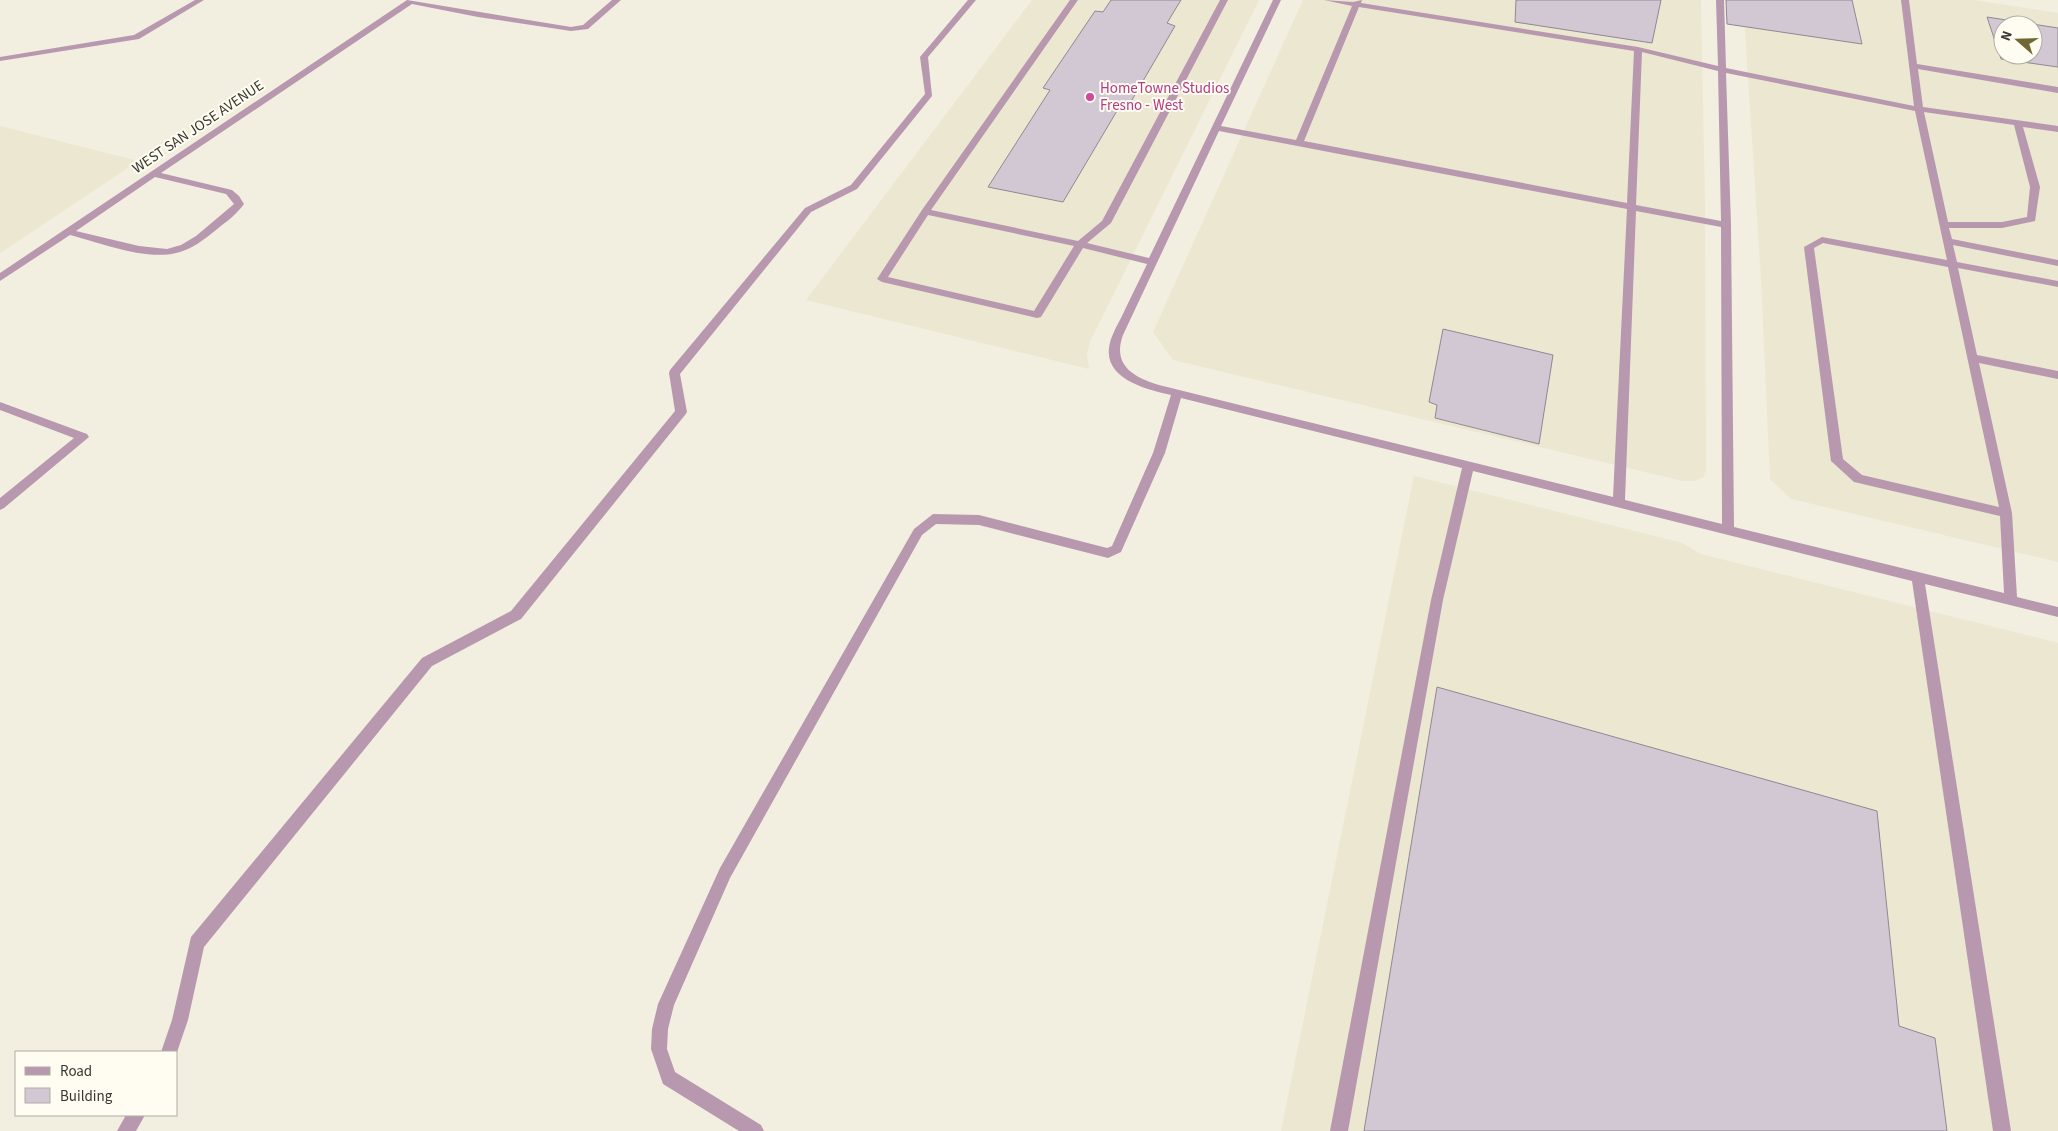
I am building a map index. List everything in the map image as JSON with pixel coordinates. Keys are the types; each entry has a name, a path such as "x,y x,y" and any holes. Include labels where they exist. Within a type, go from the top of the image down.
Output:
{"street":[{"path":"0,59 136,37 200,0"},
{"path":"411,1 478,15 571,28 584,27 617,0"},
{"path":"168,1051 180,1020 197,943 427,662 516,615 681,412 674,373 808,210 854,187 929,94 924,58 972,0"},
{"path":"1074,0 925,212 882,279 1037,315 1080,244 1106,223 1224,0"},
{"path":"1277,0 1118,334 1114,352 1122,372 1145,385 1728,528 2058,612"},
{"path":"1328,0 1358,2 1638,48 1722,70 1919,108 2058,129"},
{"path":"1720,0 1726,225 1728,528"},
{"path":"1905,0 1919,108 2006,513 2011,600"},
{"name":"WEST SAN JOSE AVENUE","path":"0,278 411,1"},
{"path":"1299,143 1358,2"},
{"path":"1618,501 1638,48"},
{"path":"1913,66 2058,90"},
{"path":"1945,225 2002,225 2032,219 2035,187 2018,123"},
{"path":"1217,128 1726,225"},
{"path":"68,232 160,254 190,244 234,211 239,204 236,198 229,192 153,174"},
{"path":"925,212 1080,244 1152,262"},
{"path":"2006,513 1858,479 1837,461 1809,247 1822,240 2058,284"},
{"path":"1948,241 2058,263"},
{"path":"1973,358 2058,374"},
{"path":"754,1131 669,1078 659,1049 660,1029 666,1004 725,873 918,532 933,519 979,520 1108,553 1117,549 1160,453 1177,393"},
{"path":"0,406 83,437 0,504"},
{"path":"1339,1131 1437,600 1470,465"},
{"path":"1918,577 2002,1131"},
{"path":"126,1131 135,1116"}],"shaded area":[{"path":"1032,0 1259,0 1090,342 1087,354 1089,369 806,300"},
{"path":"1303,0 1701,0 1705,201 1706,471 1703,478 1694,481 1683,481 1173,360 1153,332"},
{"path":"1743,0 1973,0 2058,13 2058,562 1791,499 1770,479 1761,279"},
{"path":"0,126 138,161 0,253"},
{"path":"1414,476 1682,543 1701,554 2058,643 2058,1131 1281,1131"}],"building":[{"name":"HomeTowne Studios Fresno - West","path":"1111,0 1181,0 1167,23 1175,26 1129,105 1121,104 1063,202 988,187 1050,90 1043,88 1095,11 1103,12"},
{"path":"1516,0 1661,0 1652,43 1515,22"},
{"path":"1726,0 1852,0 1862,44 1727,24"},
{"path":"1987,17 1993,18 1993,35"},
{"path":"2043,26 2058,28 2058,67 2043,65"},
{"path":"1443,329 1553,355 1539,444 1435,418 1437,405 1429,402"},
{"path":"1437,687 1877,811 1899,1026 1935,1038 1947,1131 1364,1131"}],"place":[{"name":"HomeTowne Studios Fresno - West","path":"1090,97"}]}
